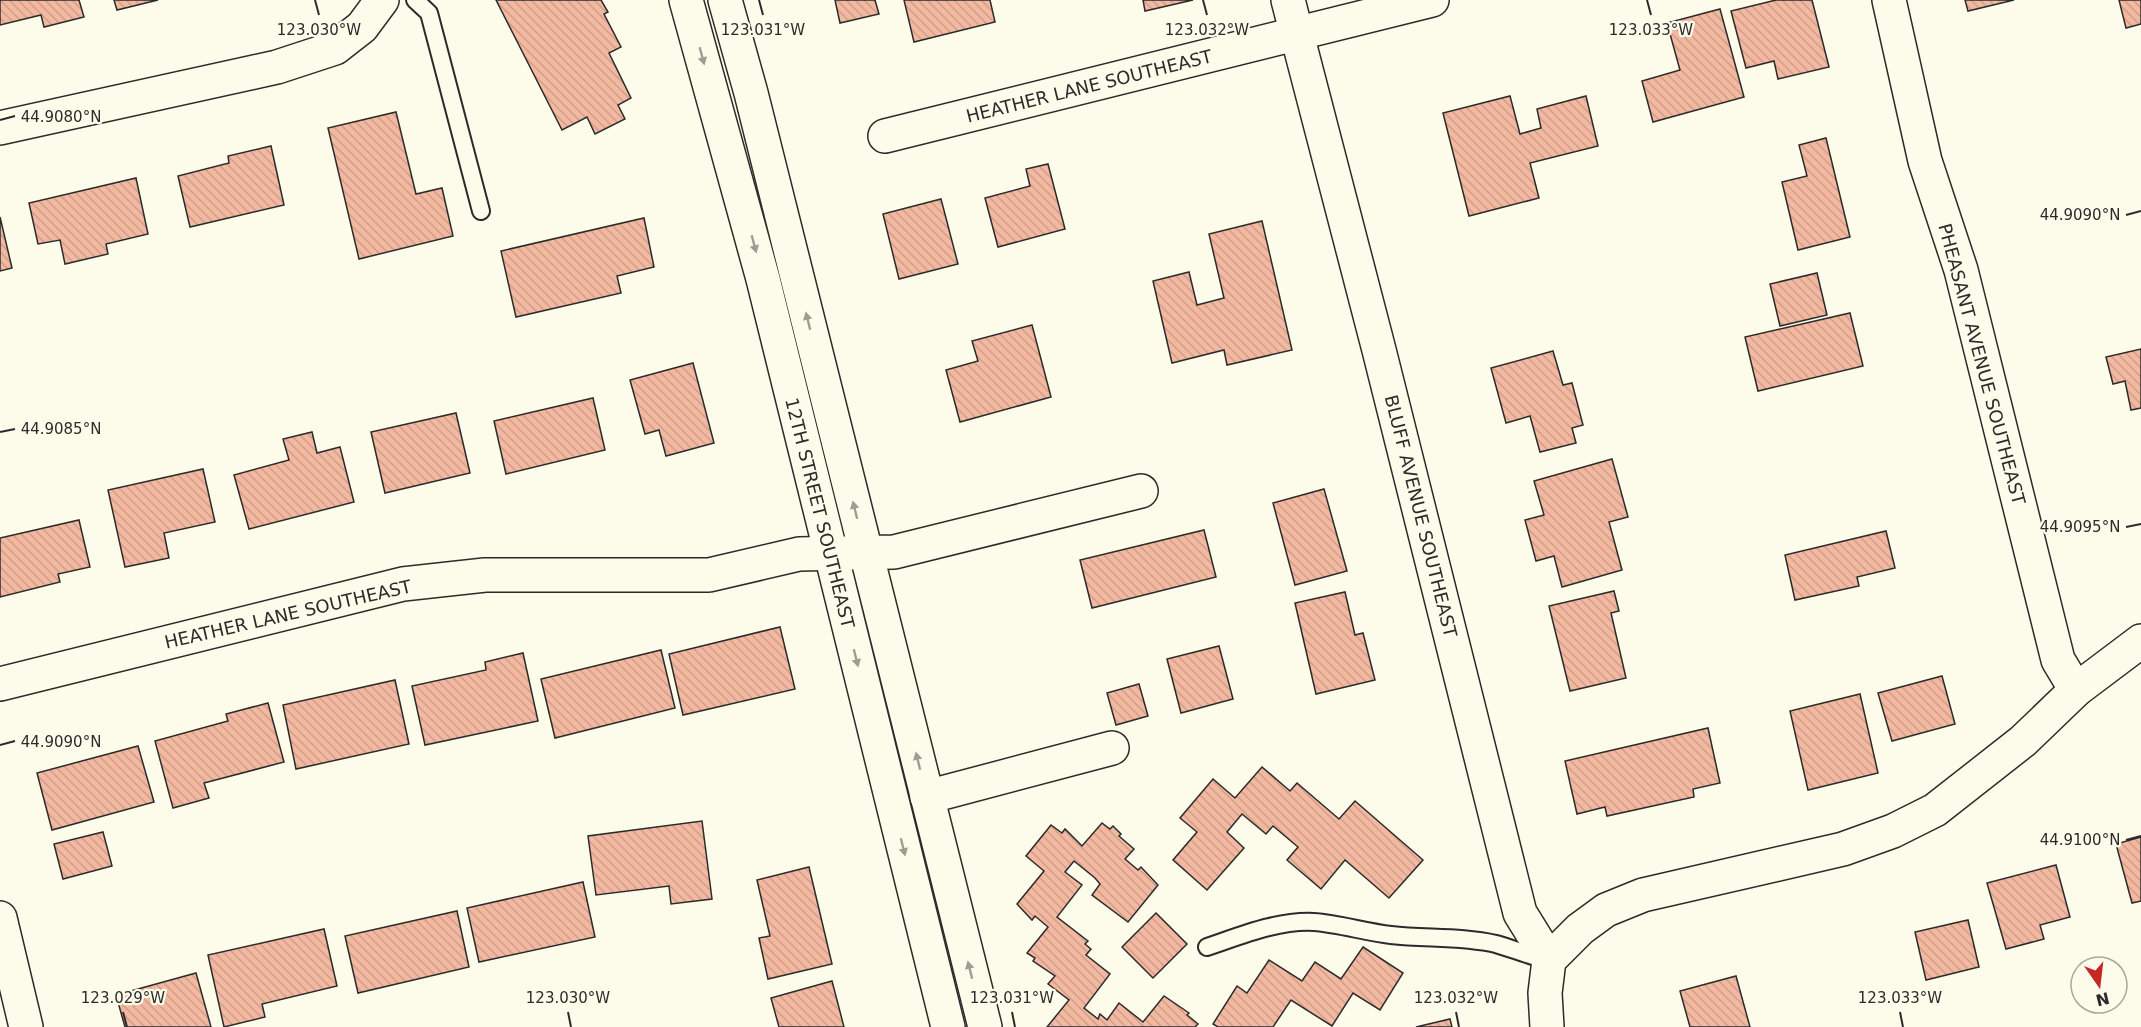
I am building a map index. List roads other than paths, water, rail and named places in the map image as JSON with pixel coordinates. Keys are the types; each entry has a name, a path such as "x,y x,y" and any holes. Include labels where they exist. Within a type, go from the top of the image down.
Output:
{"street":[{"path":"0,128 277,67 335,48 362,27 382,0"},
{"name":"12TH STREET SOUTHEAST","path":"686,0 763,279 948,1027"},
{"name":"12TH STREET SOUTHEAST","path":"725,0 751,93 985,1027"},
{"name":"BLUFF AVENUE SOUTHEAST","path":"1288,0 1379,350 1520,913 1549,960"},
{"name":"HEATHER LANE SOUTHEAST","path":"885,136 1432,0"},
{"name":"PHEASANT AVENUE SOUTHEAST","path":"1889,0 1925,160 1967,293 2058,660 2076,690"},
{"name":"HEATHER LANE SOUTHEAST","path":"0,684 403,584 485,575 709,575 799,554 894,552 1141,490"},
{"path":"1547,1027 1545,993 1549,960 1580,929 1606,910 1643,895 1843,849 1893,831 1935,810 2023,741 2076,690 2141,641"},
{"path":"927,797 1112,748"},
{"path":"0,918 26,1027"}],"lane":[{"path":"415,0 429,13 481,211"},
{"path":"1207,946 1267,928 1311,922 1349,925 1388,935 1462,938 1498,945 1525,956 1549,960"}]}
